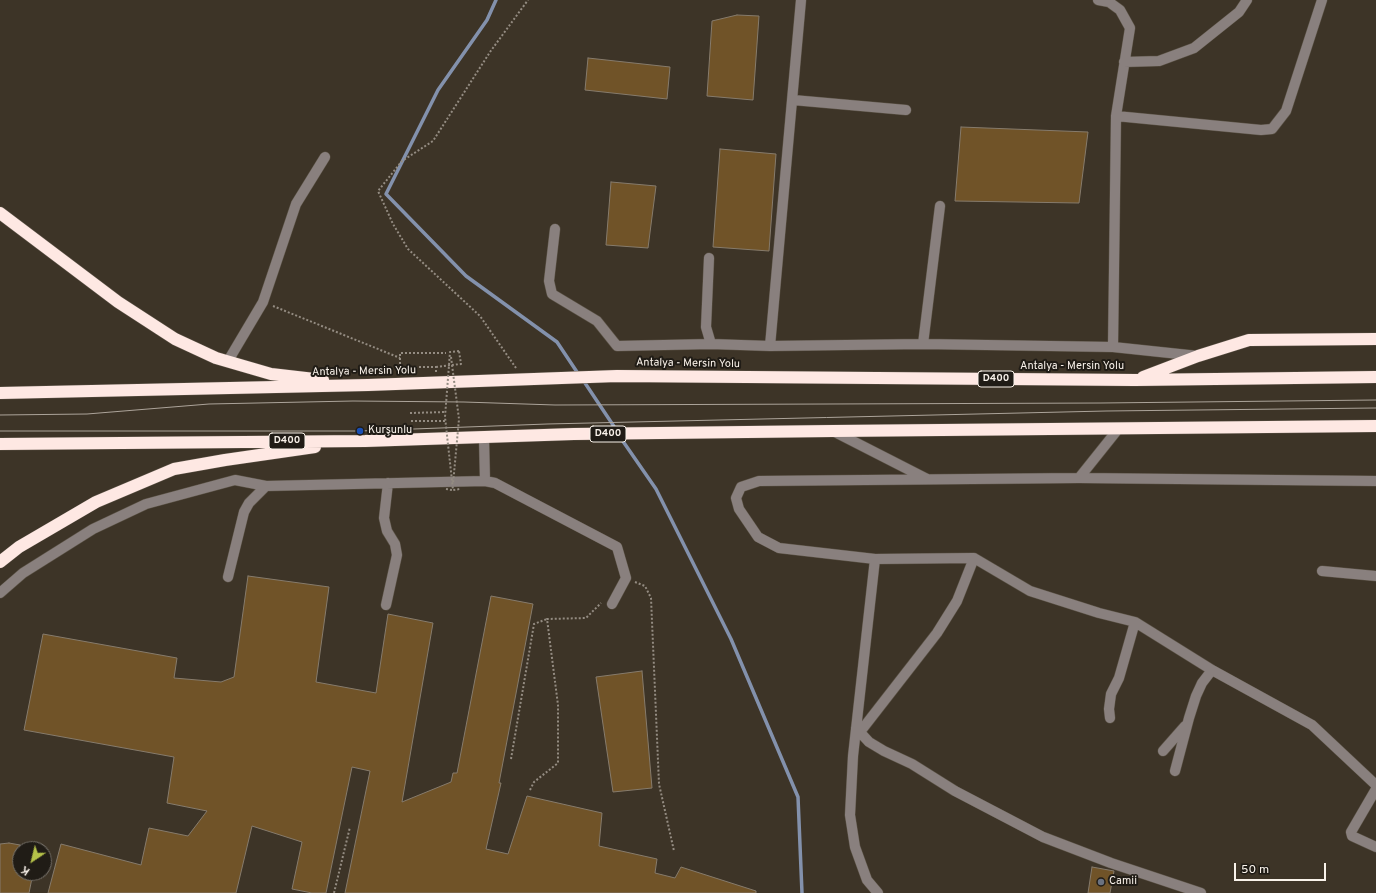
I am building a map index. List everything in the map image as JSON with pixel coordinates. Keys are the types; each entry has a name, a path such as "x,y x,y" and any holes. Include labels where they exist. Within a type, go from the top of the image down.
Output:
{"highway":[{"path":"0,213 118,302 175,339 216,358 271,374 368,385"},
{"path":"1135,380 1198,356 1249,340 1376,339"},
{"name":"Antalya - Mersin Yolu","path":"0,393 368,385 617,376 1135,380 1376,377"},
{"name":"D400","path":"0,444 365,441 574,434 1376,426"},
{"path":"0,562 18,548 96,502 174,469 225,460 365,441"}],"street":[{"path":"770,346 793,100 800,0"},
{"path":"1098,0 1109,2 1120,10 1130,28 1116,116 1113,348"},
{"path":"1124,62 1160,61 1194,48 1239,12 1247,0"},
{"path":"1116,116 1261,130 1272,129 1286,111 1322,0"},
{"path":"793,100 906,110"},
{"path":"228,361 263,302 296,204 325,158"},
{"path":"923,344 940,206"},
{"path":"555,229 549,281 552,294 598,321 618,346 711,344 770,346 923,344 1113,348 1198,356"},
{"path":"709,258 706,327 711,344"},
{"path":"1079,478 1119,428"},
{"path":"832,431 929,480"},
{"path":"484,438 485,481"},
{"path":"1376,481 1079,478 759,482 741,487 736,498 738,509 758,537 780,548 875,559 974,558 1030,591 1099,613 1135,622 1212,670 1312,725 1376,785"},
{"path":"0,593 23,573 93,529 146,504 235,480 266,486 485,481 494,483 617,547 626,578 612,604"},
{"path":"386,604 397,555 395,544 386,531 384,518 388,483"},
{"path":"228,577 244,512 249,503 266,486"},
{"path":"858,730 937,633 957,601 974,558"},
{"path":"875,559 850,816 855,847 867,880 878,893"},
{"path":"1322,571 1376,576"},
{"path":"1110,718 1108,708 1111,694 1118,678 1135,622"},
{"path":"1175,771 1187,723 1196,696 1202,683 1212,670"},
{"path":"1163,751 1187,723"},
{"path":"858,730 869,742 884,751 912,764 955,791 1044,837 1111,864 1201,893"},
{"path":"1376,789 1350,832 1352,836 1376,847"}],"path":[{"path":"523,379 480,316 408,248 393,224 378,191 402,161 433,141 490,52 528,0"},
{"path":"263,302 400,358"},
{"path":"458,351 461,364 436,367 400,367 400,353 450,352 458,351"},
{"path":"450,352 446,421 453,490"},
{"path":"450,352 459,419 453,490"},
{"path":"436,367 436,383"},
{"path":"410,412 446,412"},
{"path":"411,420 446,421"},
{"path":"446,489 460,489"},
{"path":"626,578 645,586 651,598 659,784 674,851"},
{"path":"511,759 534,624 547,619 586,618 599,603 612,604"},
{"path":"530,790 534,782 558,763 558,705 547,619"},
{"path":"334,893 350,827"}],"building":[{"path":"737,15 759,16 753,100 707,96 712,21"},
{"path":"588,58 670,67 667,99 585,90"},
{"path":"961,127 1088,132 1079,203 955,201"},
{"path":"720,149 776,154 769,251 713,247"},
{"path":"611,182 656,186 648,248 606,245"},
{"path":"248,576 329,587 316,682 376,693 388,614 433,623 402,802 451,782 453,773 457,773 491,596 533,604 499,783 501,783 486,849 508,854 527,796 602,813 599,846 657,859 655,873 675,878 681,867 756,891 756,893 345,893 370,771 352,767 326,893 312,893 292,889 302,842 252,826 236,893 48,893 61,844 141,865 149,828 188,836 207,811 167,803 174,757 24,730 43,634 177,658 174,678 221,682 234,677"},
{"path":"642,671 652,788 613,792 596,677"},
{"path":"0,844 12,844 12,881 31,881 29,893 0,893"},
{"name":"Camii","path":"1092,867 1114,871 1110,893 1088,893"}],"waterway":[{"path":"496,0 487,20 438,90 386,194 466,276 557,342 579,375"},
{"path":"583,380 617,431"},
{"path":"620,437 656,489 731,639 798,797 802,893"}],"tram line":[{"path":"0,415 87,414 209,404 353,401 555,405 1101,403 1376,400"},
{"path":"0,431 360,431 547,424 1106,411 1376,408"}],"place":[{"name":"Kurşunlu","path":"360,431"},
{"name":"Camii","path":"1101,882"}]}
